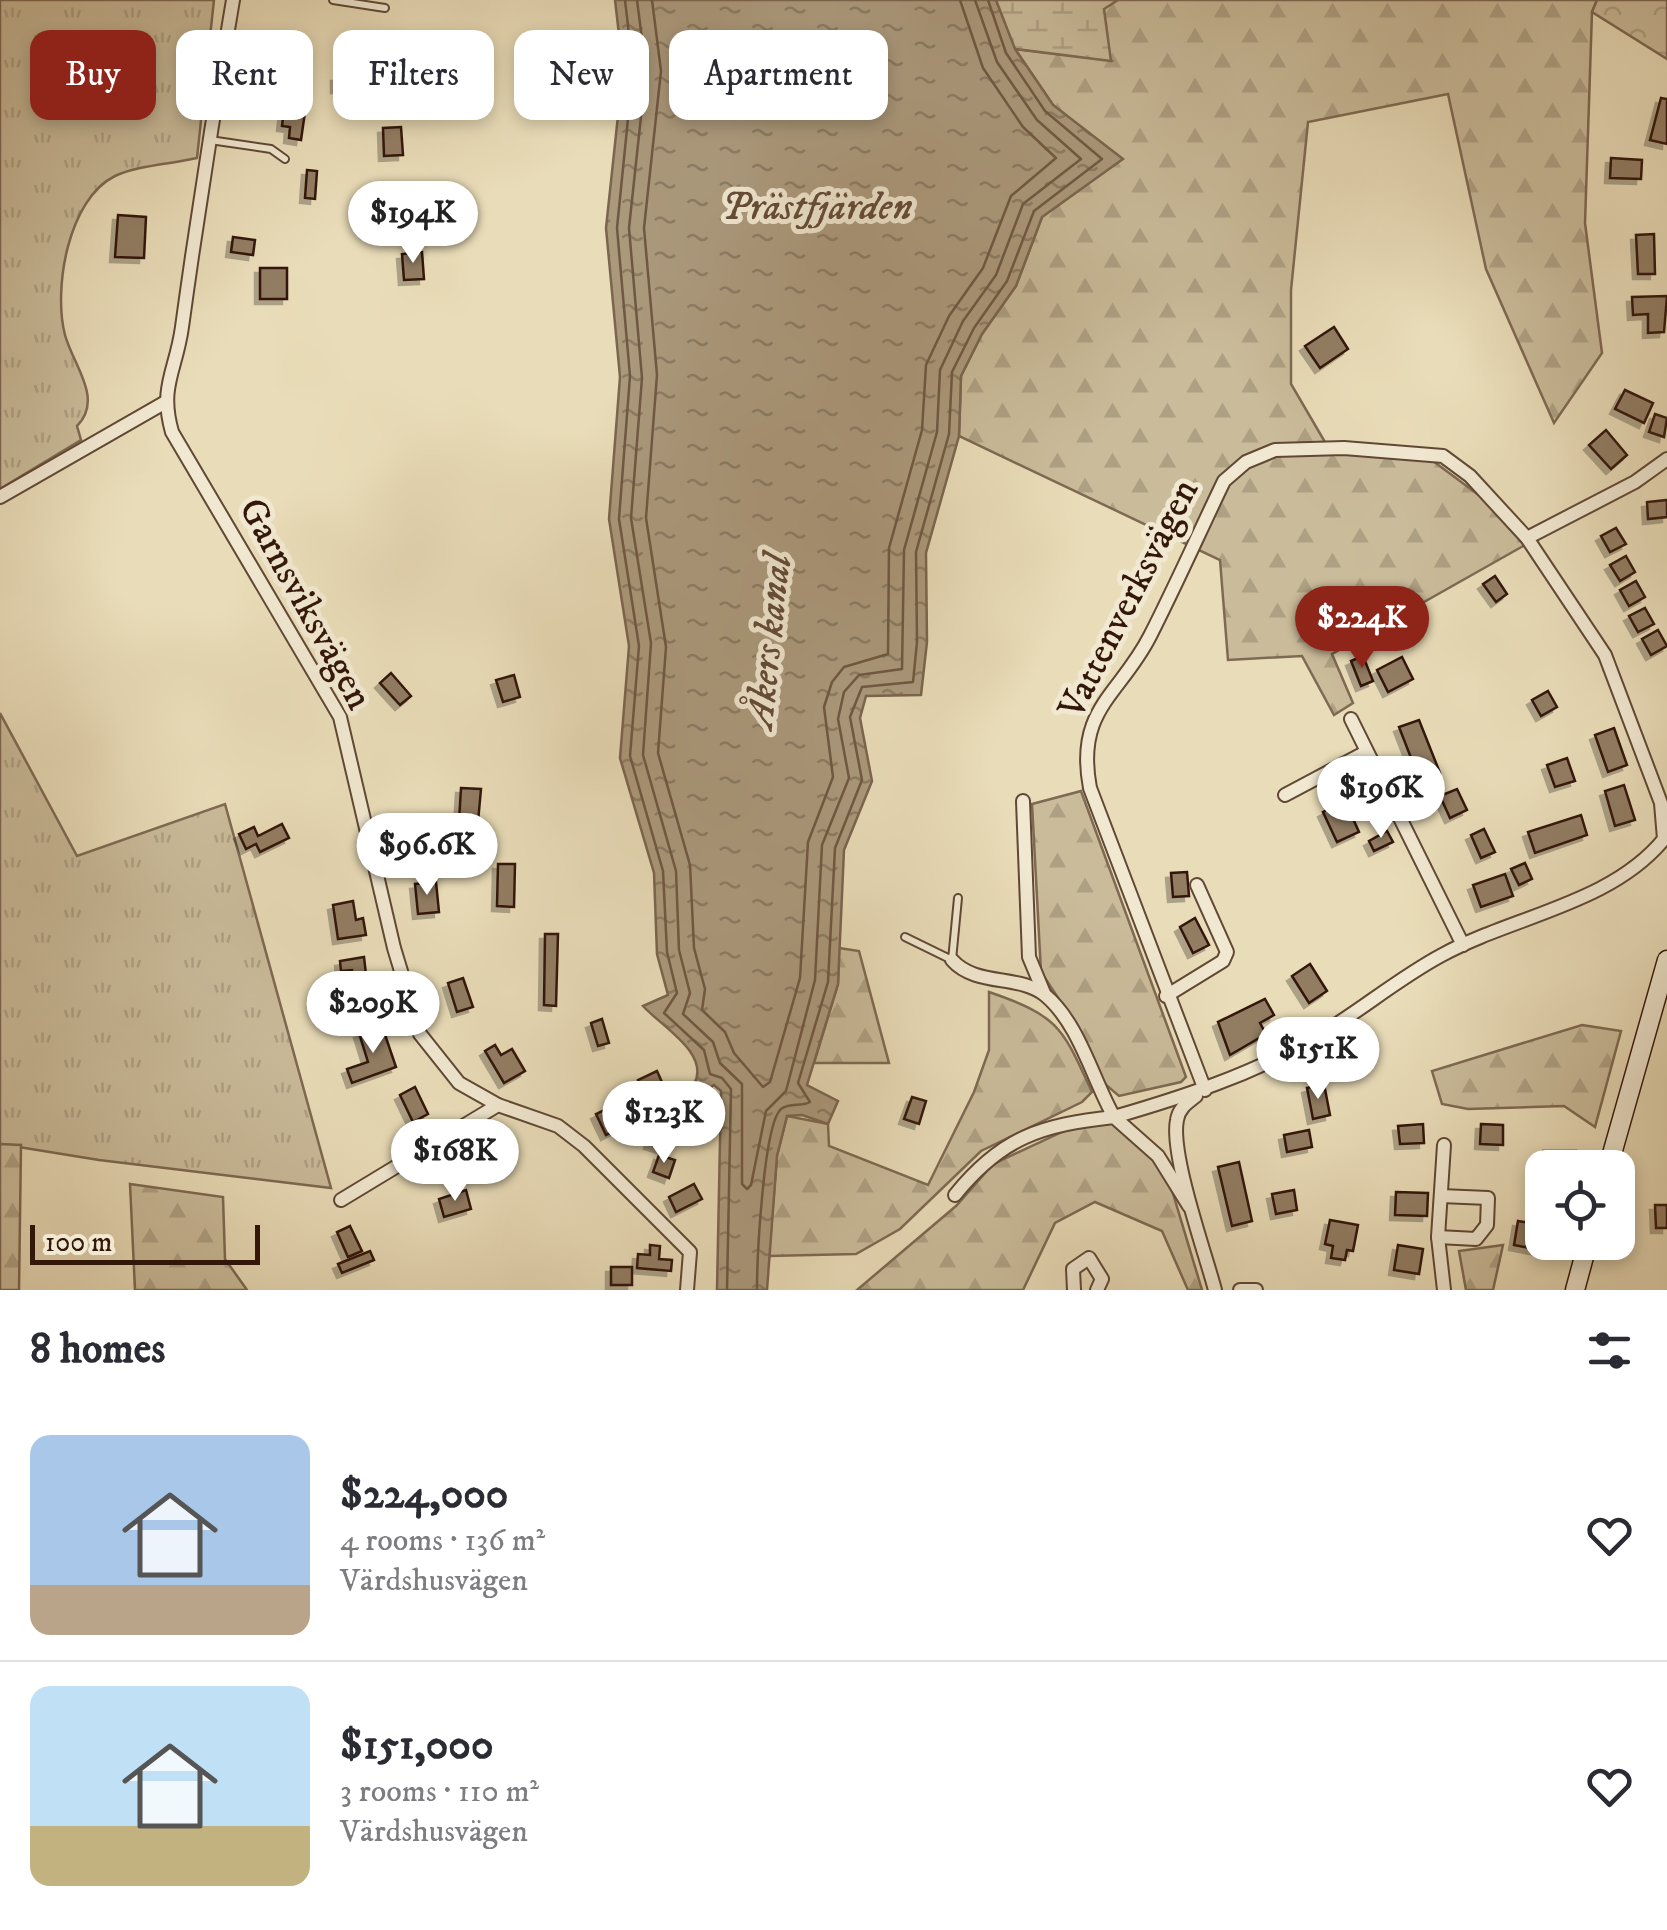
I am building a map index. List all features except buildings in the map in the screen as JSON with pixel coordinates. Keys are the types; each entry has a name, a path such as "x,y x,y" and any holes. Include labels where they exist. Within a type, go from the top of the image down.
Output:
{"street":[{"path":"228,30 234,0"},
{"path":"0,497 164,402 180,343 211,120"},
{"name":"Garnsviksvägen","path":"164,402 172,432 340,717 394,948 420,1034 458,1083 498,1105 558,1126 676,1234 690,1252 687,1290"},
{"name":"Vattenverksvägen","path":"1205,1090 1090,788 1084,758 1093,722 1111,687 1147,641 1224,481 1246,462 1274,450 1344,448 1443,456 1470,476 1527,538 1605,655 1661,803 1666,840"},
{"path":"1527,538 1635,482 1667,459"},
{"path":"1351,719 1462,944"},
{"path":"1285,795 1366,752"},
{"path":"1023,800 1029,957 1044,994 1071,1030 1114,1118 1158,1156 1188,1206"},
{"path":"955,1195 984,1159 1035,1132 1114,1118 1205,1090 1314,1038 1462,944 1619,879 1666,840"},
{"path":"1166,996 1223,961 1226,952 1197,885"},
{"path":"952,960 962,971 1044,994"},
{"path":"1613,1150 1667,960"},
{"path":"1205,1090 1182,1106 1176,1122 1188,1206 1215,1290"},
{"path":"342,1200 498,1105"},
{"path":"1444,1145 1438,1237 1444,1290"},
{"path":"1438,1237 1476,1239 1487,1225 1488,1198 1441,1196"},
{"path":"1074,1290 1072,1269 1089,1258 1102,1279 1097,1290"},
{"path":"1574,1290 1583,1260"},
{"path":"1240,1290 1256,1290"}],"lane":[{"path":"333,0 386,8"},
{"path":"207,139 270,148 285,159"},
{"path":"905,937 952,960 958,898"}],"green space":[{"path":"0,0 214,0 211,30 176,30 176,120 201,120 197,158 115,176 86,204 68,247 62,316 65,335 87,393 85,416 77,426 81,440 0,489"},
{"path":"944,0 1118,0 1104,9 1111,61 1015,49"},
{"path":"1047,0 1597,0 1592,12 1585,223 1602,353 1554,423 1486,269 1448,94 1308,122 1291,290 1291,384 1329,449 1433,461 1480,496 1525,545 1332,654 1353,703 1334,715 1302,656 1228,660 1220,560 959,436 961,376 982,334 1016,286 1042,217 1122,159 1053,105 1015,49 1111,60"},
{"path":"1597,0 1667,0 1667,59 1592,12"},
{"path":"0,713 77,856 225,804 331,1188 0,1144"},
{"path":"1081,791 1186,1077 1181,1082 1119,1096 1105,1084 1076,1025 1041,972 1032,804"},
{"path":"839,948 859,951 889,1063 814,1063 838,984"},
{"path":"989,992 1030,1009 1056,1027 1092,1092 1082,1102 981,1151 900,1229 856,1254 769,1256 777,1156 787,1116 828,1124 829,1146 928,1185 974,1092 989,1050"},
{"path":"1582,1025 1621,1031 1595,1127 1564,1106 1468,1109 1442,1104 1432,1071"},
{"path":"1098,1115 1132,1128 1162,1157 1202,1290 1188,1290 1162,1231 1095,1202 1055,1223 1023,1290 857,1290 956,1206 993,1164"},
{"path":"0,1144 21,1145 19,1290 0,1290"},
{"path":"130,1184 223,1197 225,1259 247,1290 135,1290"},
{"path":"1503,1245 1493,1290 1466,1290 1459,1251"}],"water":[{"name":"Prästfjärden","path":"615,0 996,0 1015,49 1053,105 1123,159 1042,217 1016,286 982,334 961,376 959,436 926,553 927,642 921,695 866,696 860,718 872,781 844,850 838,984 807,1085 838,1101 828,1124 802,1115 787,1116 777,1156 767,1290 717,1290 721,1091 714,1085 704,1092 694,1084 696,1062 690,1051 643,1006 668,995 657,954 654,873 620,758 629,646 609,519 620,377 606,228 618,120 649,120 649,30 618,30"}],"water label":[{"name":"Åkers kanal","path":"770,641"}]}
